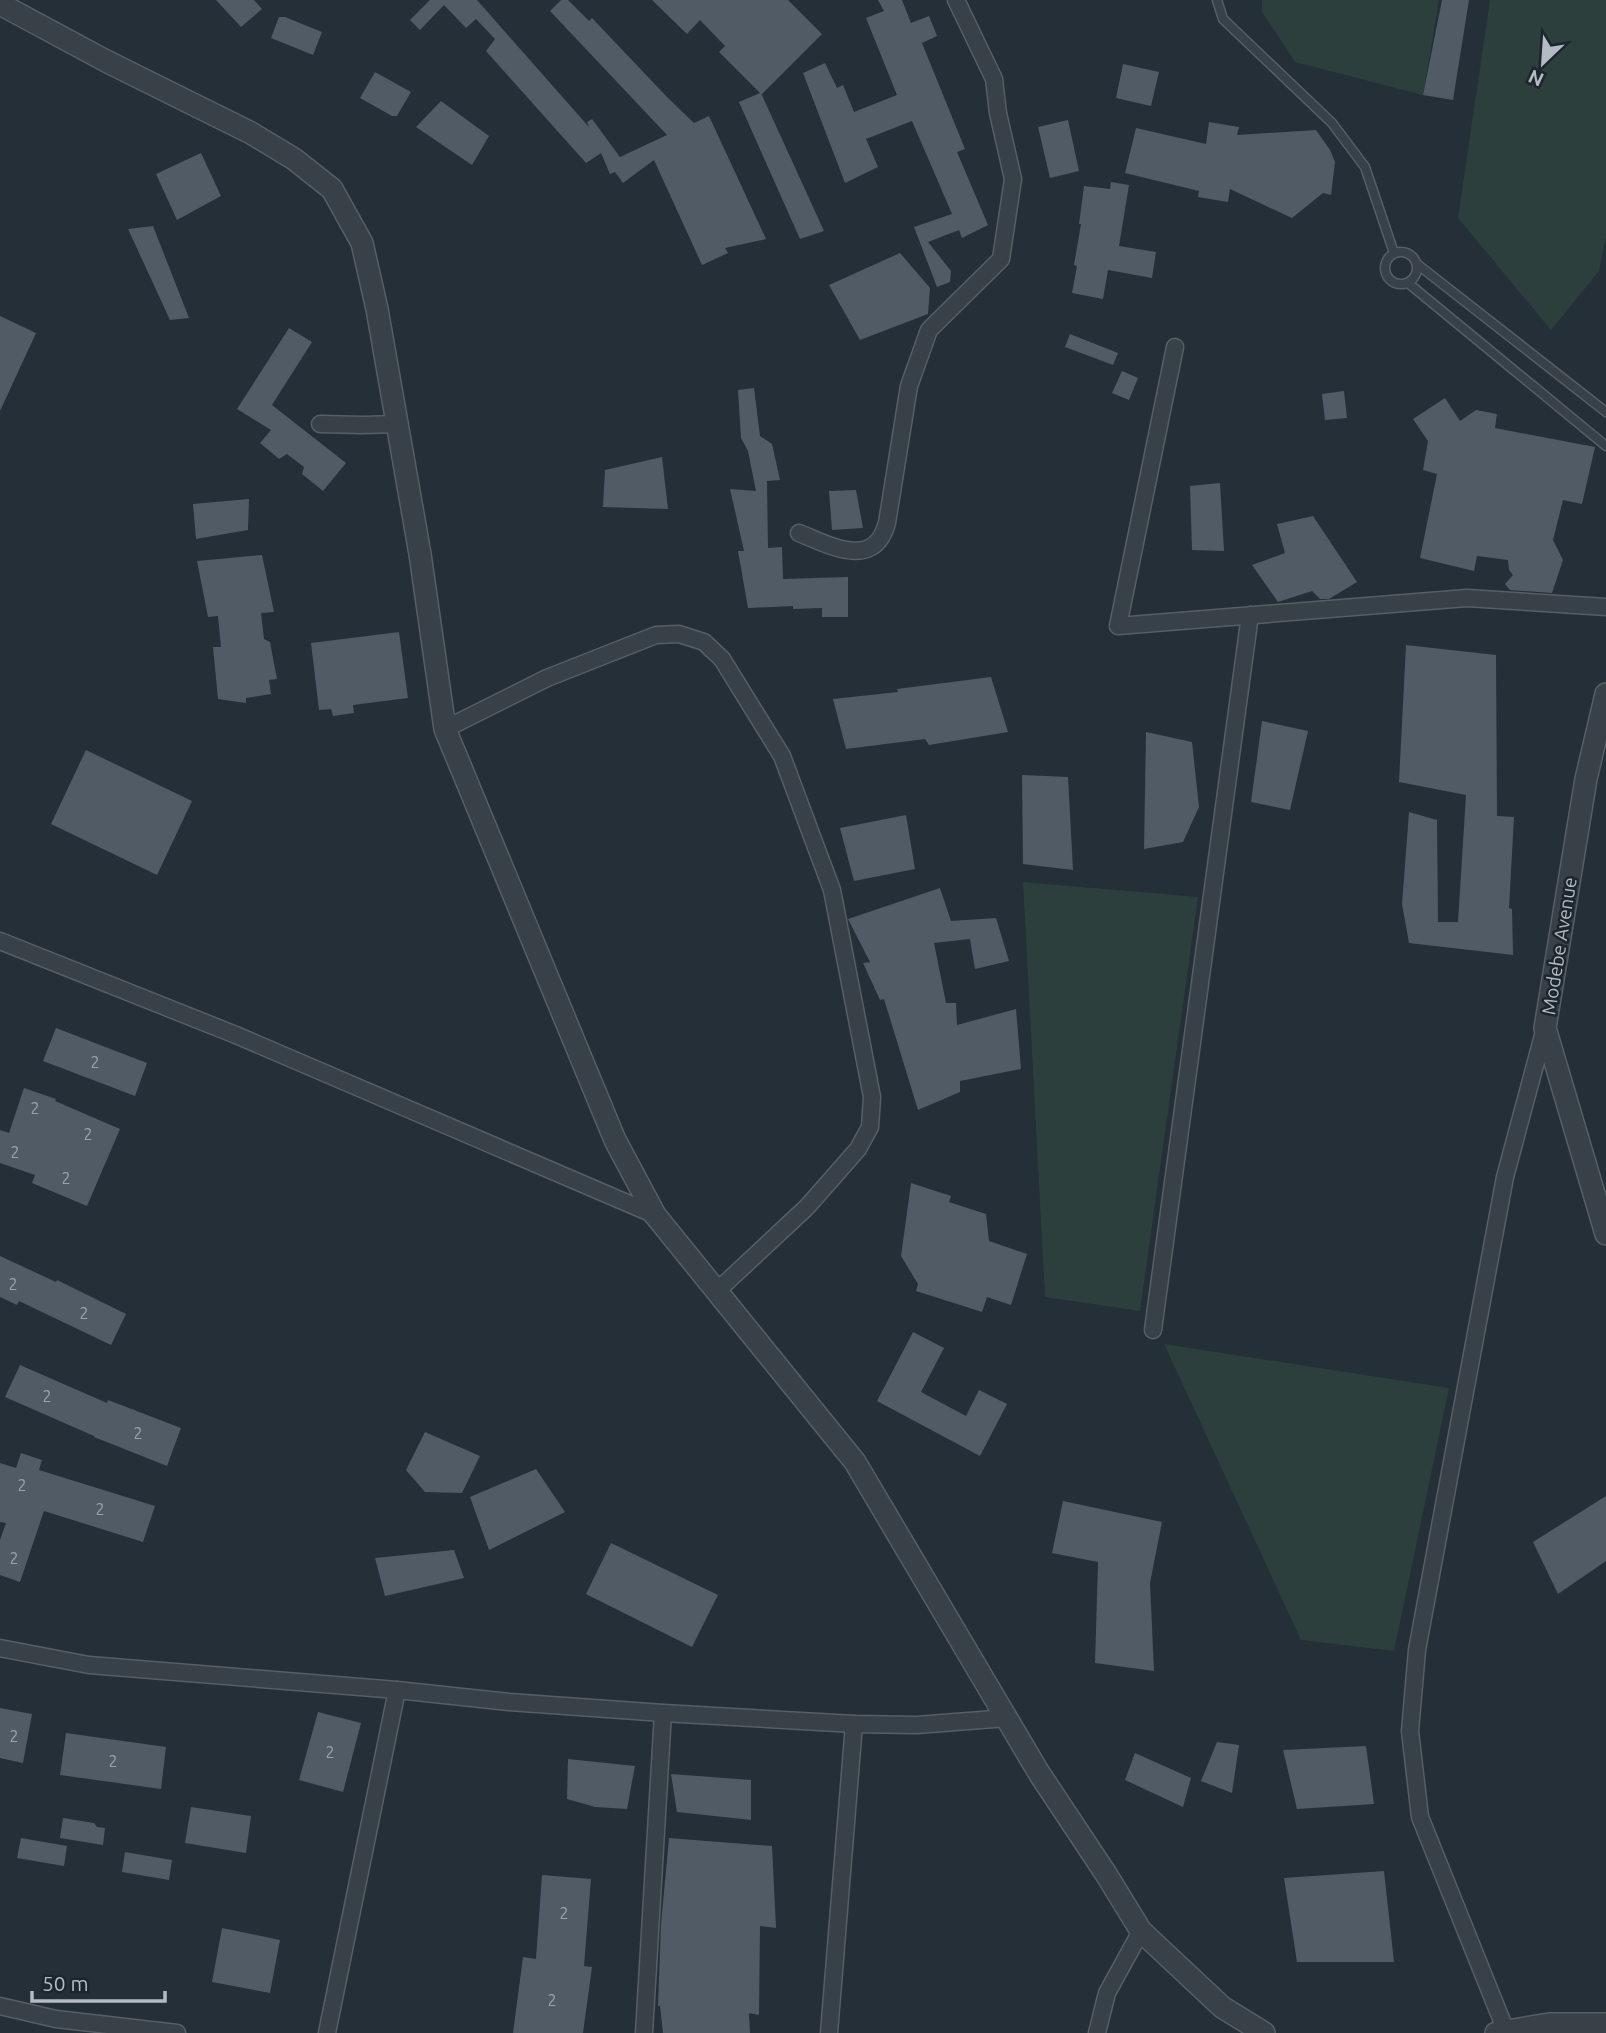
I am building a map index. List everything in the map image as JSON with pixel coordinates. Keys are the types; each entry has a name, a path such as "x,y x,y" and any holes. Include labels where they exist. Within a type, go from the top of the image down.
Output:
{"street":[{"path":"799,533 840,549 853,551 867,549 878,543 887,523 909,386 929,330 1001,259 1013,178 993,79 956,0"},
{"path":"0,4 106,61 251,133 294,159 332,189 362,243 377,309 420,554 445,729 615,1140 655,1215 855,1462 1040,1773 1141,1931 1222,2007 1264,2033"},
{"path":"1175,347 1118,626 1467,598 1606,607"},
{"path":"320,424 397,424"},
{"path":"1153,1330 1250,615"},
{"path":"445,729 547,678 656,635 680,634 704,642 722,659 782,756 832,890 872,1097 870,1127 858,1149 807,1207 717,1291"},
{"name":"Modebe Avenue","path":"1606,694 1586,779 1545,1028 1606,1234"},
{"path":"0,940 236,1035 655,1215"},
{"path":"1545,1028 1505,1177 1417,1650 1410,1731 1420,1817 1501,2032 1549,2024 1606,2024"},
{"path":"0,1648 89,1665 663,1713 918,1725 1007,1718"},
{"path":"327,2033 397,1690"},
{"path":"644,2033 663,1713"},
{"path":"829,2033 854,1724"},
{"path":"1097,2033 1107,1993 1141,1931"},
{"path":"0,2006 56,2019 177,2033"},
{"path":"46,2033 56,2019"}],"lane":[{"path":"1217,0 1223,19 1332,123 1365,167 1394,253"},
{"path":"1417,264 1414,279 1408,283 1394,283 1385,271 1388,257 1401,251 1409,253 1417,264 1606,412"},
{"path":"1408,283 1606,446"}],"green space":[{"path":"1262,0 1439,0 1423,95 1295,62 1262,12"},
{"path":"1490,0 1606,0 1606,237 1599,271 1551,330 1458,218"},
{"path":"1023,882 1198,897 1140,1311 1045,1297"},
{"path":"1164,1344 1449,1388 1394,1651 1301,1640"}],"building":[{"path":"216,0 254,0 262,9 241,27"},
{"path":"430,0 477,0 589,127 587,122 592,119 620,157 667,135 550,11 561,0 568,0 589,21 592,18 694,123 709,116 766,239 725,248 728,253 702,265 654,160 623,183 615,172 610,174 601,153 586,163 486,51 495,39 476,19 466,28 444,5 420,30 410,20"},
{"path":"652,0 788,0 822,34 761,93 824,231 800,239 739,102 760,93 719,52 725,46 700,20 687,34"},
{"path":"878,0 902,0 911,23 929,16 937,36 922,43 965,149 957,152 988,225 962,238 959,230 928,242 951,271 950,282 937,287 914,227 952,214 912,121 866,139 878,167 845,183 803,73 825,63 837,88 843,85 854,112 897,95 866,18 884,11"},
{"path":"1442,0 1469,0 1453,100 1423,95"},
{"path":"279,17 322,32 313,55 271,38"},
{"path":"1123,64 1159,72 1151,106 1116,98"},
{"path":"375,72 411,92 397,116 392,116 360,98"},
{"path":"441,101 489,136 472,165 416,127"},
{"path":"1068,120 1079,171 1050,178 1038,127"},
{"path":"1209,122 1239,127 1237,135 1316,130 1335,162 1331,195 1323,193 1292,218 1230,189 1228,202 1198,197 1199,191 1125,173 1136,128 1206,144"},
{"path":"201,153 221,196 177,220 156,174"},
{"path":"1111,182 1129,185 1119,246 1156,252 1152,278 1108,270 1103,299 1072,293 1084,186 1110,189"},
{"path":"153,226 189,318 170,320 128,229"},
{"path":"900,253 930,288 928,314 860,340 829,285"},
{"path":"0,316 36,333 0,411"},
{"path":"289,328 312,342 272,405 346,463 323,491 302,474 304,467 287,454 279,459 260,443 271,430 237,409"},
{"path":"1070,334 1118,353 1113,365 1065,347"},
{"path":"1122,371 1138,378 1129,400 1112,393"},
{"path":"754,388 760,436 772,444 780,480 767,481 768,548 782,547 783,579 848,577 848,617 822,617 822,608 748,608 738,551 744,551 730,489 756,491 748,451 741,438 738,390"},
{"path":"1344,391 1347,418 1325,420 1322,394"},
{"path":"1445,398 1460,421 1476,410 1497,414 1495,428 1595,447 1582,504 1563,500 1553,540 1563,560 1552,593 1510,590 1505,584 1513,575 1509,570 1508,560 1477,556 1474,571 1420,558 1437,474 1423,470 1428,441 1413,419"},
{"path":"662,457 668,509 603,507 605,470"},
{"path":"1220,483 1224,551 1192,550 1190,486"},
{"path":"856,490 863,528 832,530 829,491"},
{"path":"249,499 248,530 196,539 193,504"},
{"path":"1313,516 1357,582 1329,599 1320,599 1312,591 1278,602 1252,565 1285,553 1277,524"},
{"path":"262,555 274,612 261,613 264,639 270,642 277,679 269,680 271,694 246,698 246,703 218,699 213,647 221,647 218,616 208,617 197,561"},
{"path":"399,632 408,698 353,705 354,713 333,716 331,709 319,710 311,643"},
{"path":"1406,645 1496,655 1497,816 1514,817 1509,908 1512,909 1513,955 1409,943 1402,904 1409,812 1437,820 1438,922 1458,922 1466,795 1399,782"},
{"path":"991,677 1008,732 929,745 925,739 846,749 833,699"},
{"path":"1262,721 1308,731 1290,810 1251,802"},
{"path":"1146,732 1192,742 1199,807 1183,842 1144,849"},
{"path":"86,750 192,801 157,875 51,824"},
{"path":"1022,775 1068,777 1073,870 1023,864"},
{"path":"906,815 915,869 854,881 840,828"},
{"path":"940,888 951,921 996,918 1009,961 975,969 970,939 934,943 946,1003 956,1003 957,1025 1016,1009 1021,1069 960,1081 960,1092 918,1110 884,999 880,1000 863,963 870,962 848,919"},
{"path":"56,1028 147,1063 135,1096 43,1061"},
{"path":"24,1088 56,1099 55,1101 120,1129 87,1206 32,1183 35,1175 0,1163 0,1130 9,1133"},
{"path":"911,1183 951,1196 949,1202 986,1214 989,1241 1027,1254 1011,1305 987,1297 982,1312 916,1291 918,1284 901,1256"},
{"path":"0,1256 126,1314 111,1345 19,1301 17,1305 0,1297"},
{"path":"913,1332 944,1348 921,1392 966,1416 979,1390 1007,1404 980,1456 877,1401"},
{"path":"20,1365 107,1403 108,1400 181,1428 167,1466 5,1397"},
{"path":"425,1432 480,1456 462,1493 425,1492 406,1470"},
{"path":"21,1453 42,1460 39,1470 155,1506 143,1542 44,1511 20,1582 0,1575 0,1540 6,1523 0,1522 0,1463 16,1468"},
{"path":"536,1469 565,1512 489,1550 470,1497"},
{"path":"1606,1496 1606,1561 1558,1594 1533,1542"},
{"path":"1063,1501 1162,1522 1150,1583 1154,1671 1095,1663 1098,1562 1052,1553"},
{"path":"611,1543 718,1595 692,1647 586,1594"},
{"path":"454,1550 464,1578 385,1596 375,1558"},
{"path":"0,1708 32,1714 23,1763 0,1758"},
{"path":"318,1712 361,1723 343,1792 299,1780"},
{"path":"66,1733 166,1747 161,1789 60,1775"},
{"path":"1217,1742 1239,1745 1232,1793 1201,1781"},
{"path":"1366,1746 1374,1804 1297,1809 1283,1750"},
{"path":"1135,1753 1191,1778 1183,1807 1125,1780"},
{"path":"568,1759 635,1766 627,1809 595,1807 567,1799"},
{"path":"671,1774 751,1780 751,1820 677,1812"},
{"path":"191,1807 251,1816 246,1853 185,1843"},
{"path":"63,1818 94,1823 97,1827 105,1828 103,1845 60,1838"},
{"path":"21,1838 67,1846 64,1866 17,1858"},
{"path":"669,1838 772,1846 776,1928 760,1926 759,2015 749,2013 750,2033 663,2033 658,2006 661,1924"},
{"path":"125,1852 172,1860 169,1880 122,1872"},
{"path":"1384,1871 1394,1962 1297,1962 1284,1878"},
{"path":"542,1875 591,1879 584,1966 592,1967 583,2033 513,2033 523,1957 536,1959"},
{"path":"222,1928 280,1940 270,1993 212,1982"}]}
